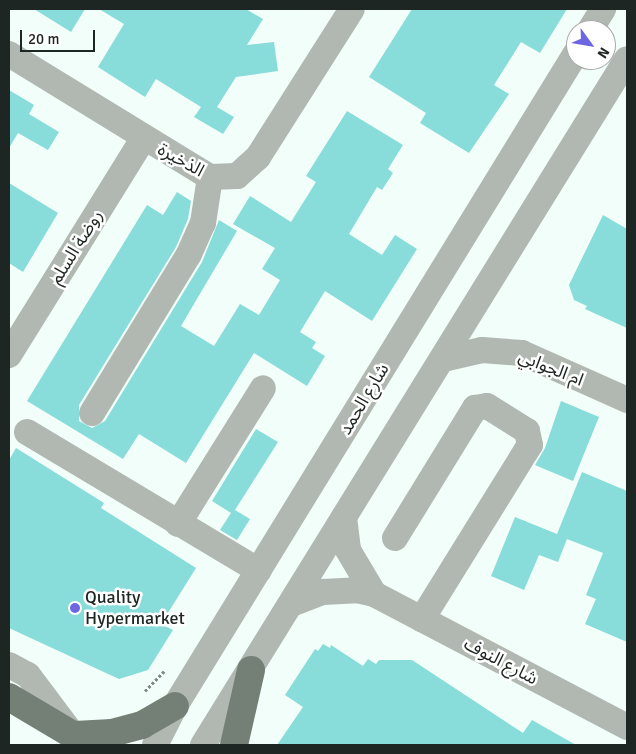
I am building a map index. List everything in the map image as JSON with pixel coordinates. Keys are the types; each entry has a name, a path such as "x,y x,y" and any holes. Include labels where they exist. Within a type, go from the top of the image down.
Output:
{"main road":[{"path":"234,745 251,670"},
{"path":"9,697 78,737 112,733 142,725 175,706"}],"street":[{"name":"الذخيرة","path":"9,54 143,139 210,177 237,176 258,156 351,9"},
{"path":"596,20 603,9"},
{"path":"203,745 627,59"},
{"name":"شارع الحمد","path":"155,745 175,706 566,69"},
{"name":"روضة السلم","path":"9,355 143,139"},
{"path":"92,413 189,254 203,223 210,177"},
{"name":"ام الجوابي","path":"442,359 482,350 522,353 627,400"},
{"path":"178,524 263,388"},
{"path":"395,538 475,408 487,406 527,431 530,444 422,619"},
{"path":"27,432 178,524 259,570"},
{"path":"344,517 348,550 374,594"},
{"name":"شارع النوف","path":"291,604 306,596 340,590 374,594 627,727"},
{"path":"9,665 28,675 78,737"}],"path":[{"path":"143,692 167,668"}],"building":[{"path":"34,9 85,9 71,32"},
{"path":"99,9 246,9 263,19 247,45 274,42 278,71 236,77 217,107 234,117 223,134 194,117 201,107 156,79 145,97 98,67 124,24"},
{"path":"412,9 567,9 540,53 521,42 494,85 509,94 469,153 420,123 426,113 369,77"},
{"path":"9,90 34,105 29,114 59,132 48,150 18,133 9,148"},
{"path":"347,111 403,145 388,169 393,173 382,190 377,187 349,234 382,255 395,235 417,249 372,321 325,291 300,332 316,342 312,348 325,356 307,386 254,353 186,463 139,434 123,459 27,401 147,205 163,215 177,192 191,201 188,219 176,247 79,405 79,421 92,428 105,421 202,262 219,220 237,231 181,326 214,346 240,304 259,315 280,280 262,269 275,248 233,224 250,196 291,222 316,182 306,176"},
{"path":"9,183 58,213 23,272 9,263"},
{"path":"603,215 627,229 627,328 585,309 587,306 574,300 569,285"},
{"path":"561,401 599,417 573,481 535,465 545,448"},
{"path":"256,429 278,442 235,510 250,519 237,540 220,530 231,513 212,501"},
{"path":"16,448 104,503 101,508 196,568 161,624 173,630 148,670 119,679 9,628 9,460"},
{"path":"582,472 627,491 627,642 585,624 596,599 586,595 603,553 567,539 558,562 539,555 524,590 491,576 515,517 557,534"},
{"path":"323,644 330,648 331,645 363,666 368,659 376,664 379,660 412,660 523,733 532,720 576,745 277,745 303,707 285,695 315,649 318,651"}],"place":[{"name":"Quality Hypermarket","path":"75,608"}]}
